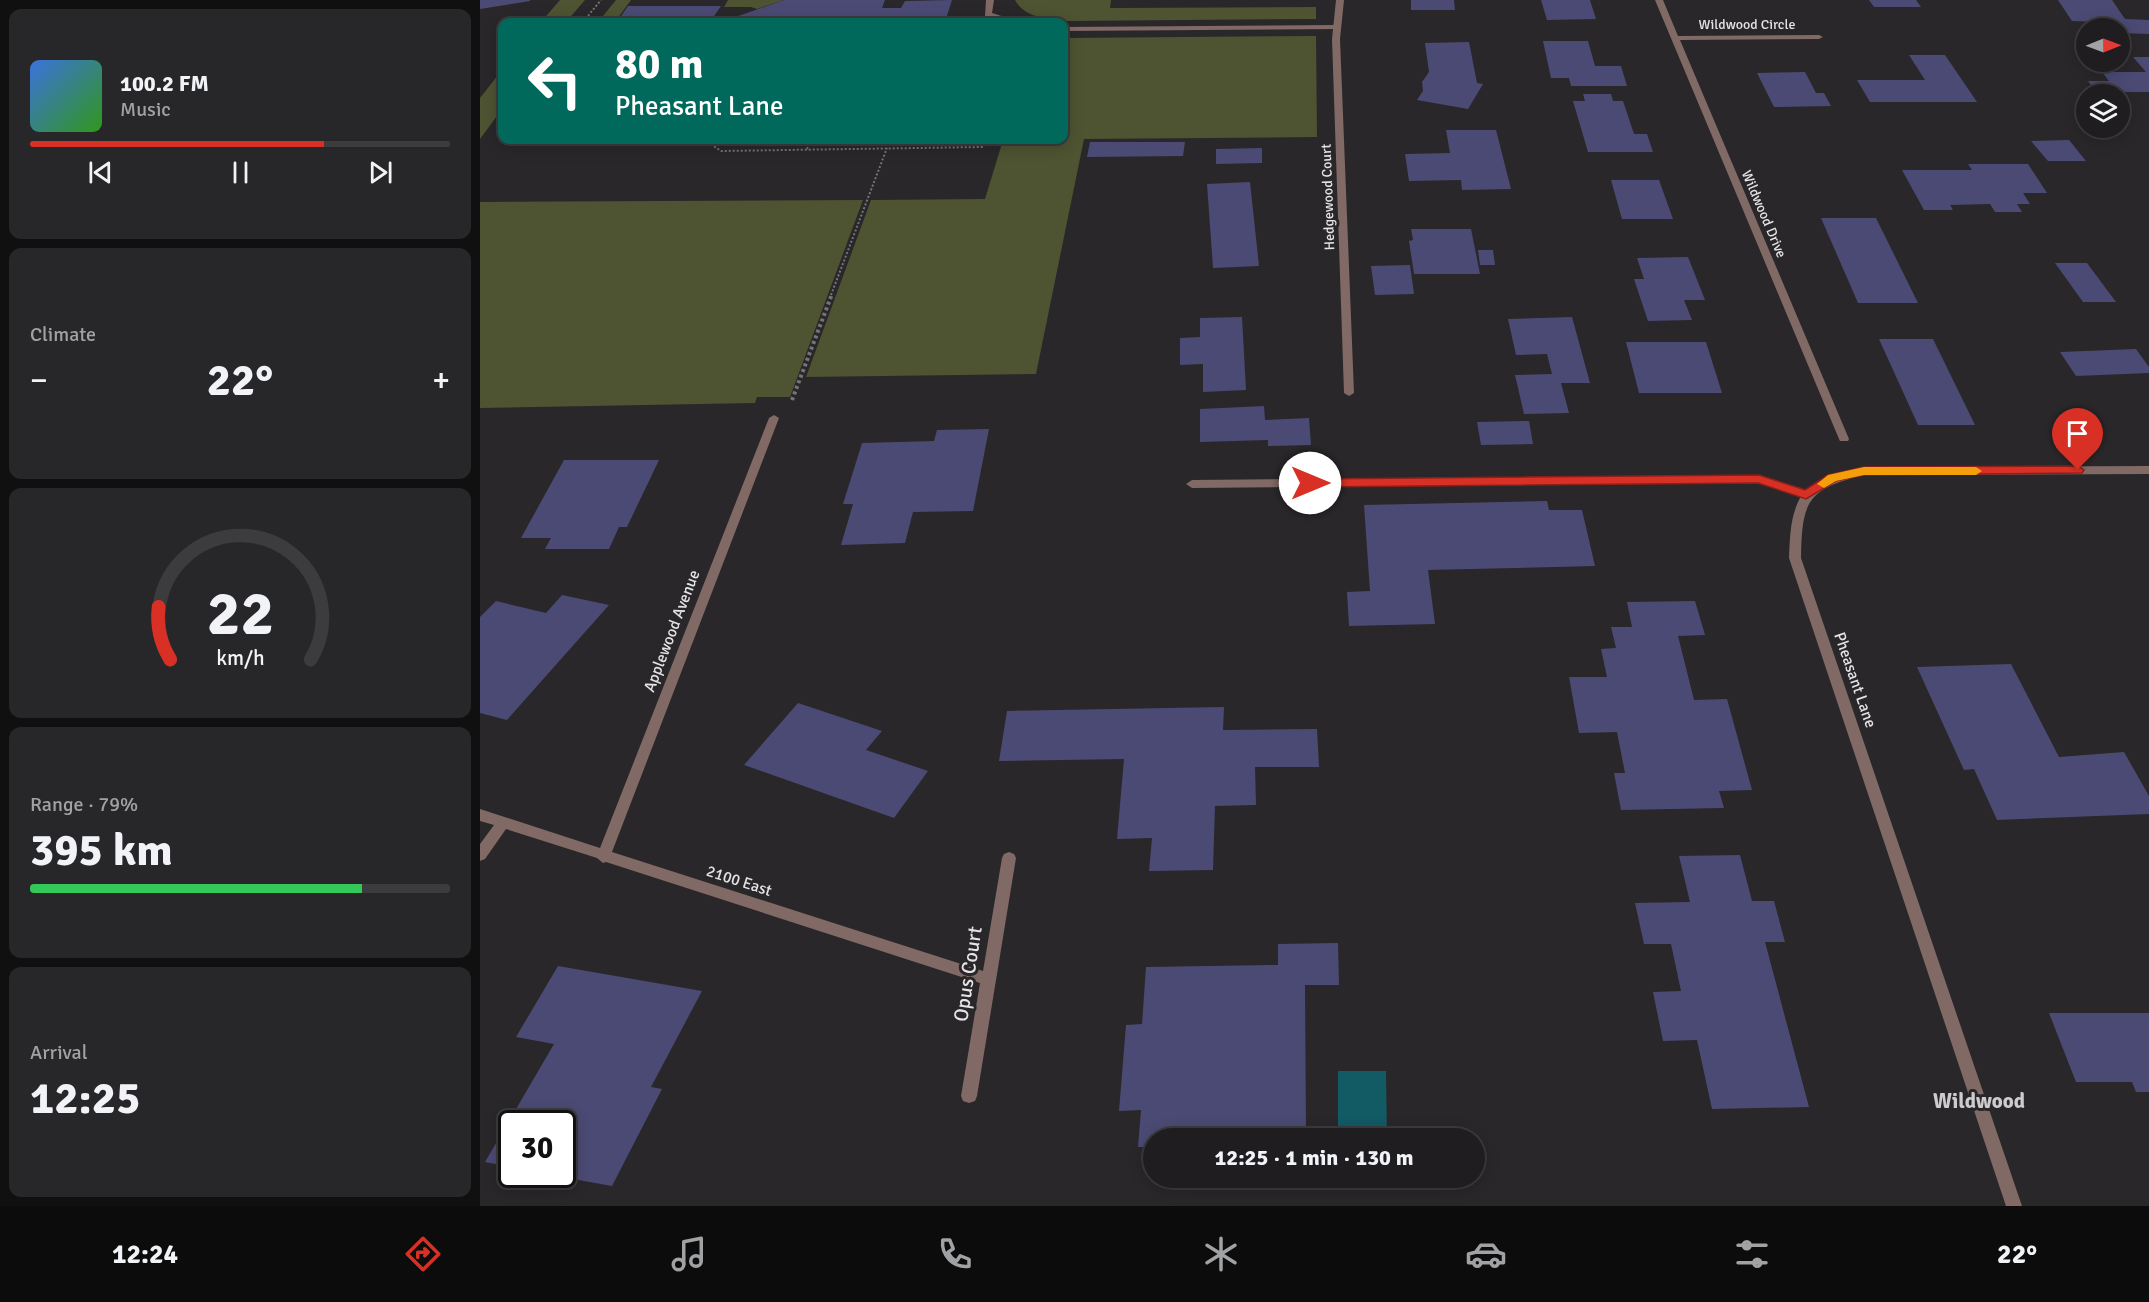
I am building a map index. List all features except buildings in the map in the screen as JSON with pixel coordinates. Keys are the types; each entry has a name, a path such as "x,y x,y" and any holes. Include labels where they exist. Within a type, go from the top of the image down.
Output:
{"street":[{"path":"990,0 988,14 1000,18"},
{"name":"Hedgewood Court","path":"1340,0 1336,39 1349,393"},
{"name":"Wildwood Drive","path":"1659,0 1845,439"},
{"path":"1068,29 1337,27"},
{"name":"Wildwood Circle","path":"1675,38 1819,37"},
{"name":"Applewood Avenue","path":"603,857 774,418"},
{"path":"1192,484 1759,479 1806,494 1832,478 1864,471 2149,470"},
{"name":"Pheasant Lane","path":"1806,494 1795,523 1795,558 2014,1206"},
{"name":"2100 East","path":"480,816 988,980"},
{"path":"480,855 503,823"},
{"name":"Opus Court","path":"969,1096 1009,858"}],"path":[{"path":"586,18 601,0"},
{"path":"710,144 721,151 983,147 984,144"},
{"path":"806,150 810,144"},
{"path":"792,400 887,148"}],"green space":[{"path":"560,0 585,0 569,18 544,18"},
{"path":"616,0 631,0 618,18 601,18"},
{"path":"728,0 784,0 757,9 724,7"},
{"path":"1015,0 1111,0 1110,8 1316,7 1316,19 1069,21 1068,18 1046,18 1031,14 1019,6"},
{"path":"1316,36 1317,137 1084,139 1036,374 806,377 871,200 985,199 1002,144 1068,144 1068,38"},
{"path":"498,75 498,114 480,139 480,98"},
{"path":"863,200 790,397 757,397 755,403 480,408 480,202"}],"water":[{"path":"1338,1071 1386,1071 1387,1128 1338,1128"}],"slow traffic":[{"path":"1824,484 1832,478 1864,471 1976,471"}],"district":[{"name":"Wildwood","path":"1979,1101"}],"route":[{"path":"1310,483 1759,479 1806,494 1832,478 1864,471 2078,470"}]}
